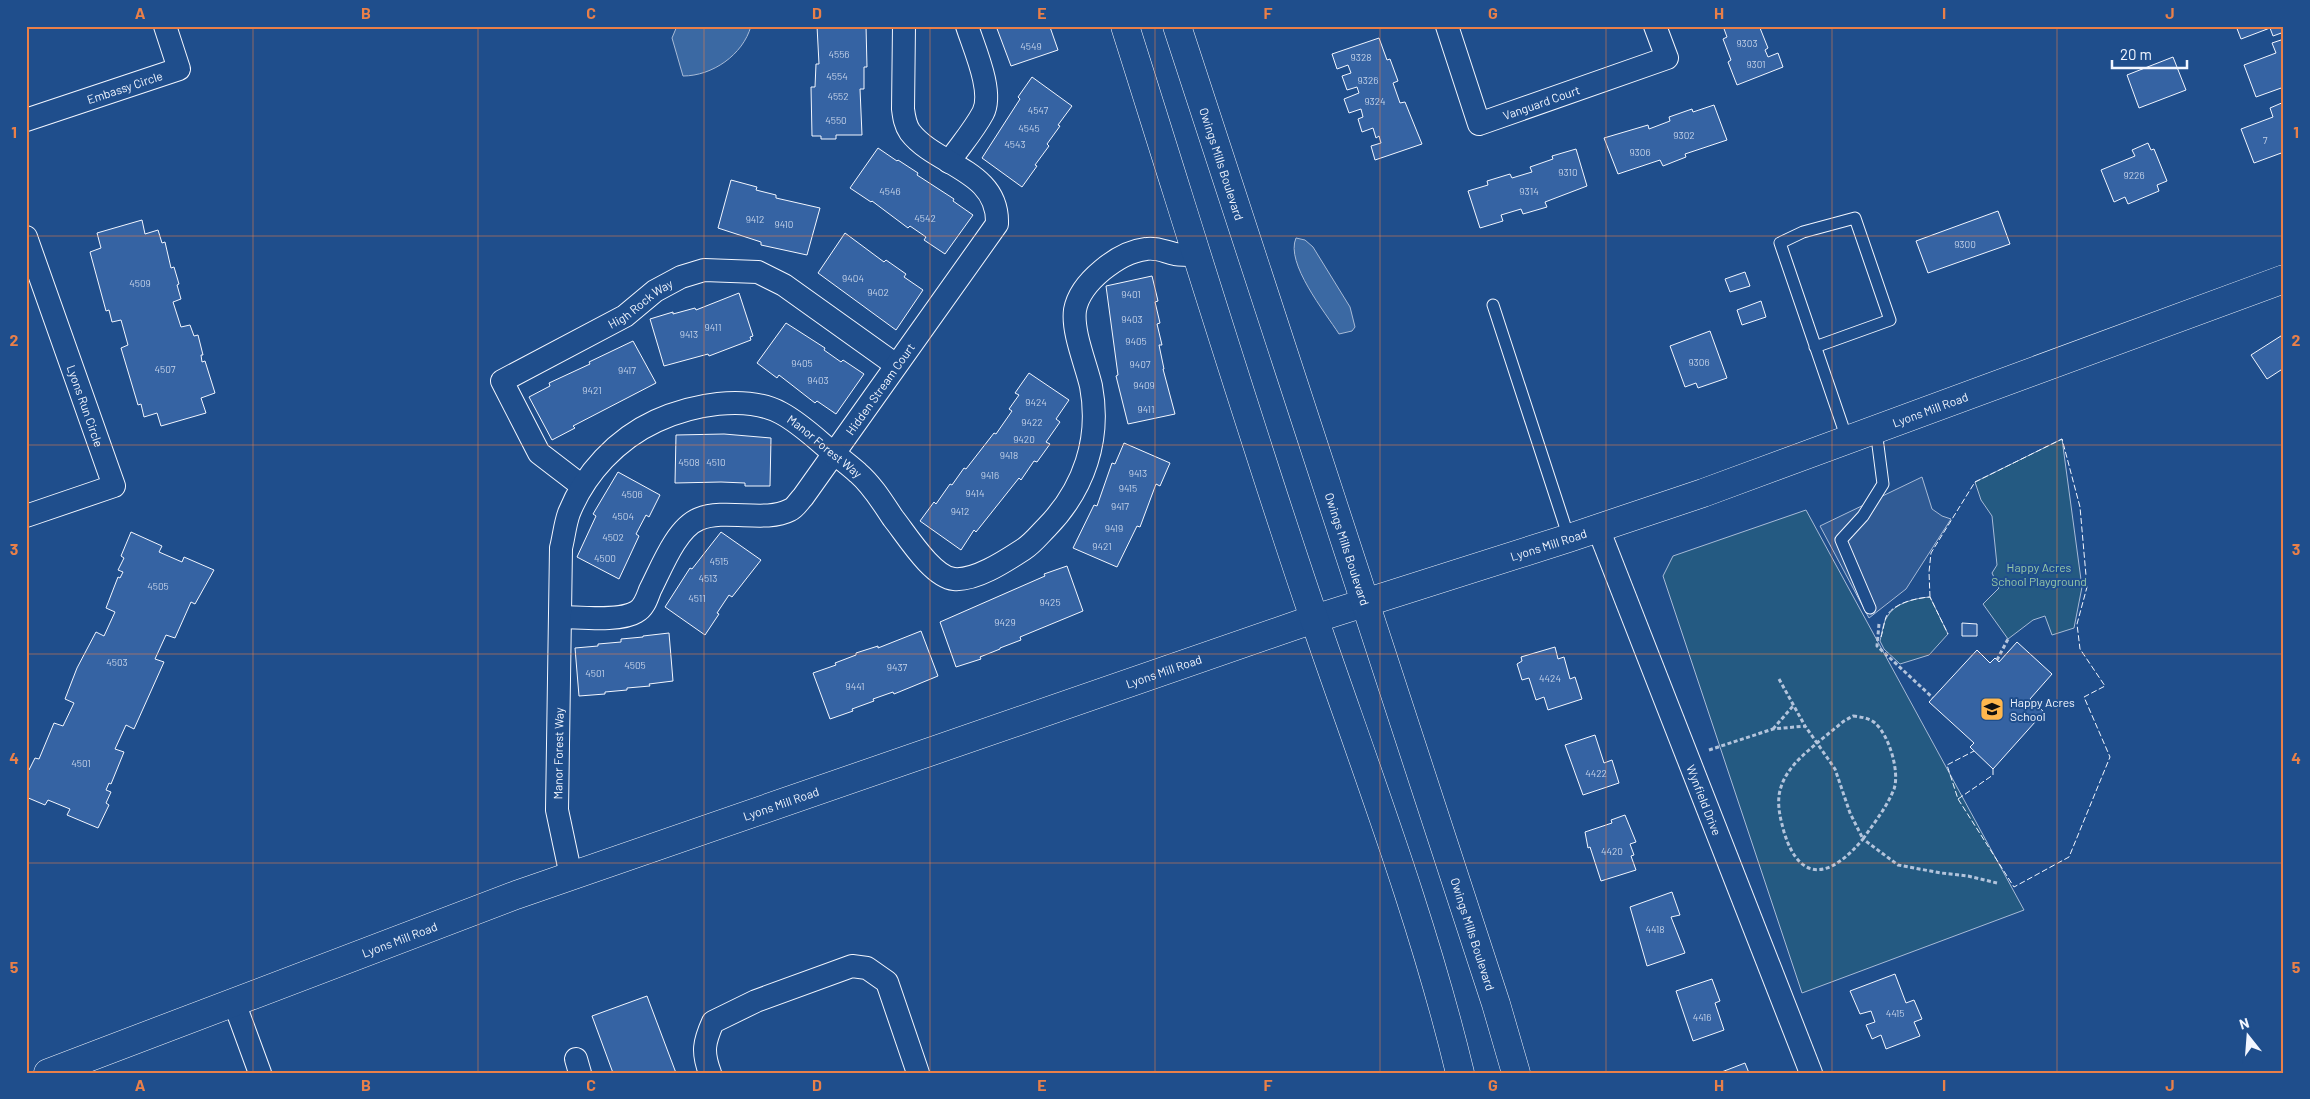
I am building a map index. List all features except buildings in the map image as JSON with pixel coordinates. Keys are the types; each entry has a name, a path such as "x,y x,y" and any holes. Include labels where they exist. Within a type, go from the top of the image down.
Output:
{"main road":[{"path":"1126,26 1196,255 1314,619 1396,854 1448,1022 1460,1073"},
{"name":"Owings Mills Boulevard","path":"1177,26 1493,995 1516,1073"},
{"name":"Lyons Mill Road","path":"48,1073 571,876 1314,619 1569,538 1703,493 1847,438 2284,279"}],"street":[{"name":"Embassy Circle","path":"26,120 179,69 164,26"},
{"name":"Hidden Stream Court","path":"560,617 621,617 636,612 645,603 677,538 686,526 700,518 778,514 791,510 803,497 997,224 998,212 993,197 981,183 910,132 905,121 904,26"},
{"path":"950,162 984,112 987,100 985,84 966,26"},
{"name":"Vanguard Court","path":"1447,26 1479,124 1667,58 1656,26"},
{"name":"Lyons Run Circle","path":"26,237 114,486 26,516"},
{"name":"Manor Forest Way","path":"571,876 557,810 561,548 568,514 582,486 605,458 625,439 653,422 680,410 721,402 751,405 779,412 804,428 860,474 916,550 937,571 953,579 971,576 997,566 1030,545 1056,517 1081,480 1092,450 1094,418 1091,387 1076,323 1076,309 1080,297 1100,272 1115,259 1133,251 1149,248 1165,250 1174,254 1196,255"},
{"name":"High Rock Way","path":"582,486 539,453 502,381 625,316 655,291 681,277 704,270 758,272 784,285 896,365"},
{"name":"Wynfield Drive","path":"1598,528 1810,1073"},
{"path":"710,1073 706,1061 704,1042 713,1022 756,1001 852,966 868,968 887,982 918,1073"},
{"path":"234,1002 260,1073"}],"lane":[{"path":"1815,347 1890,320 1854,218 1803,232 1780,243 1815,347 1847,438"},
{"path":"1493,305 1569,538"},
{"path":"1870,608 1841,540 1863,516 1883,484 1876,428"}],"path":[{"path":"1870,608 1879,616 1878,646 1933,698"},
{"path":"1997,660 2008,639"},
{"path":"1779,679 1805,726 1835,769 1850,813 1863,839 1898,864 1997,883"},
{"path":"1773,729 1793,706"},
{"path":"1853,716 1864,717 1876,724 1886,738 1897,775 1894,788 1886,804 1863,839 1853,851 1835,865 1825,870 1809,868 1793,856 1779,814 1778,796 1787,775 1799,757 1844,720 1853,716"},
{"path":"1687,757 1773,729 1805,726"}],"green space":[{"name":"Happy Acres School Playground","path":"2062,439 2082,587 2074,628 2052,635 2045,616 2033,620 2008,639 1983,604 1999,588 1992,573 1997,565 1992,516 1981,500 1975,482"},
{"path":"1806,510 2024,910 1802,993 1663,576 1673,556"},
{"path":"1930,597 1948,634 1929,655 1900,664 1884,649 1880,641 1886,619 1890,612 1900,605 1912,600"}],"shaded area":[{"path":"677,26 751,26 741,46 725,62 705,72 683,76 672,38"},
{"path":"1296,238 1305,240 1313,247 1350,307 1355,327 1352,331 1339,334 1316,301 1301,274 1296,260 1294,248"},
{"path":"1922,477 1932,509 1942,516 1951,519 1906,589 1869,618 1820,526"}],"fence":[{"path":"1930,597 1929,572 1931,553 1975,482 2062,439 2080,507 2087,587 2077,624 2080,649 2105,686 2084,697 2110,757 2069,857 2014,887 1958,799 1947,765 1974,751"},
{"path":"1881,637 1889,612 1899,605 1912,600 1930,597 1948,634"},
{"path":"1958,799 1993,775 1993,769"}],"place":[{"name":"Happy Acres School","path":"1992,709"}]}
